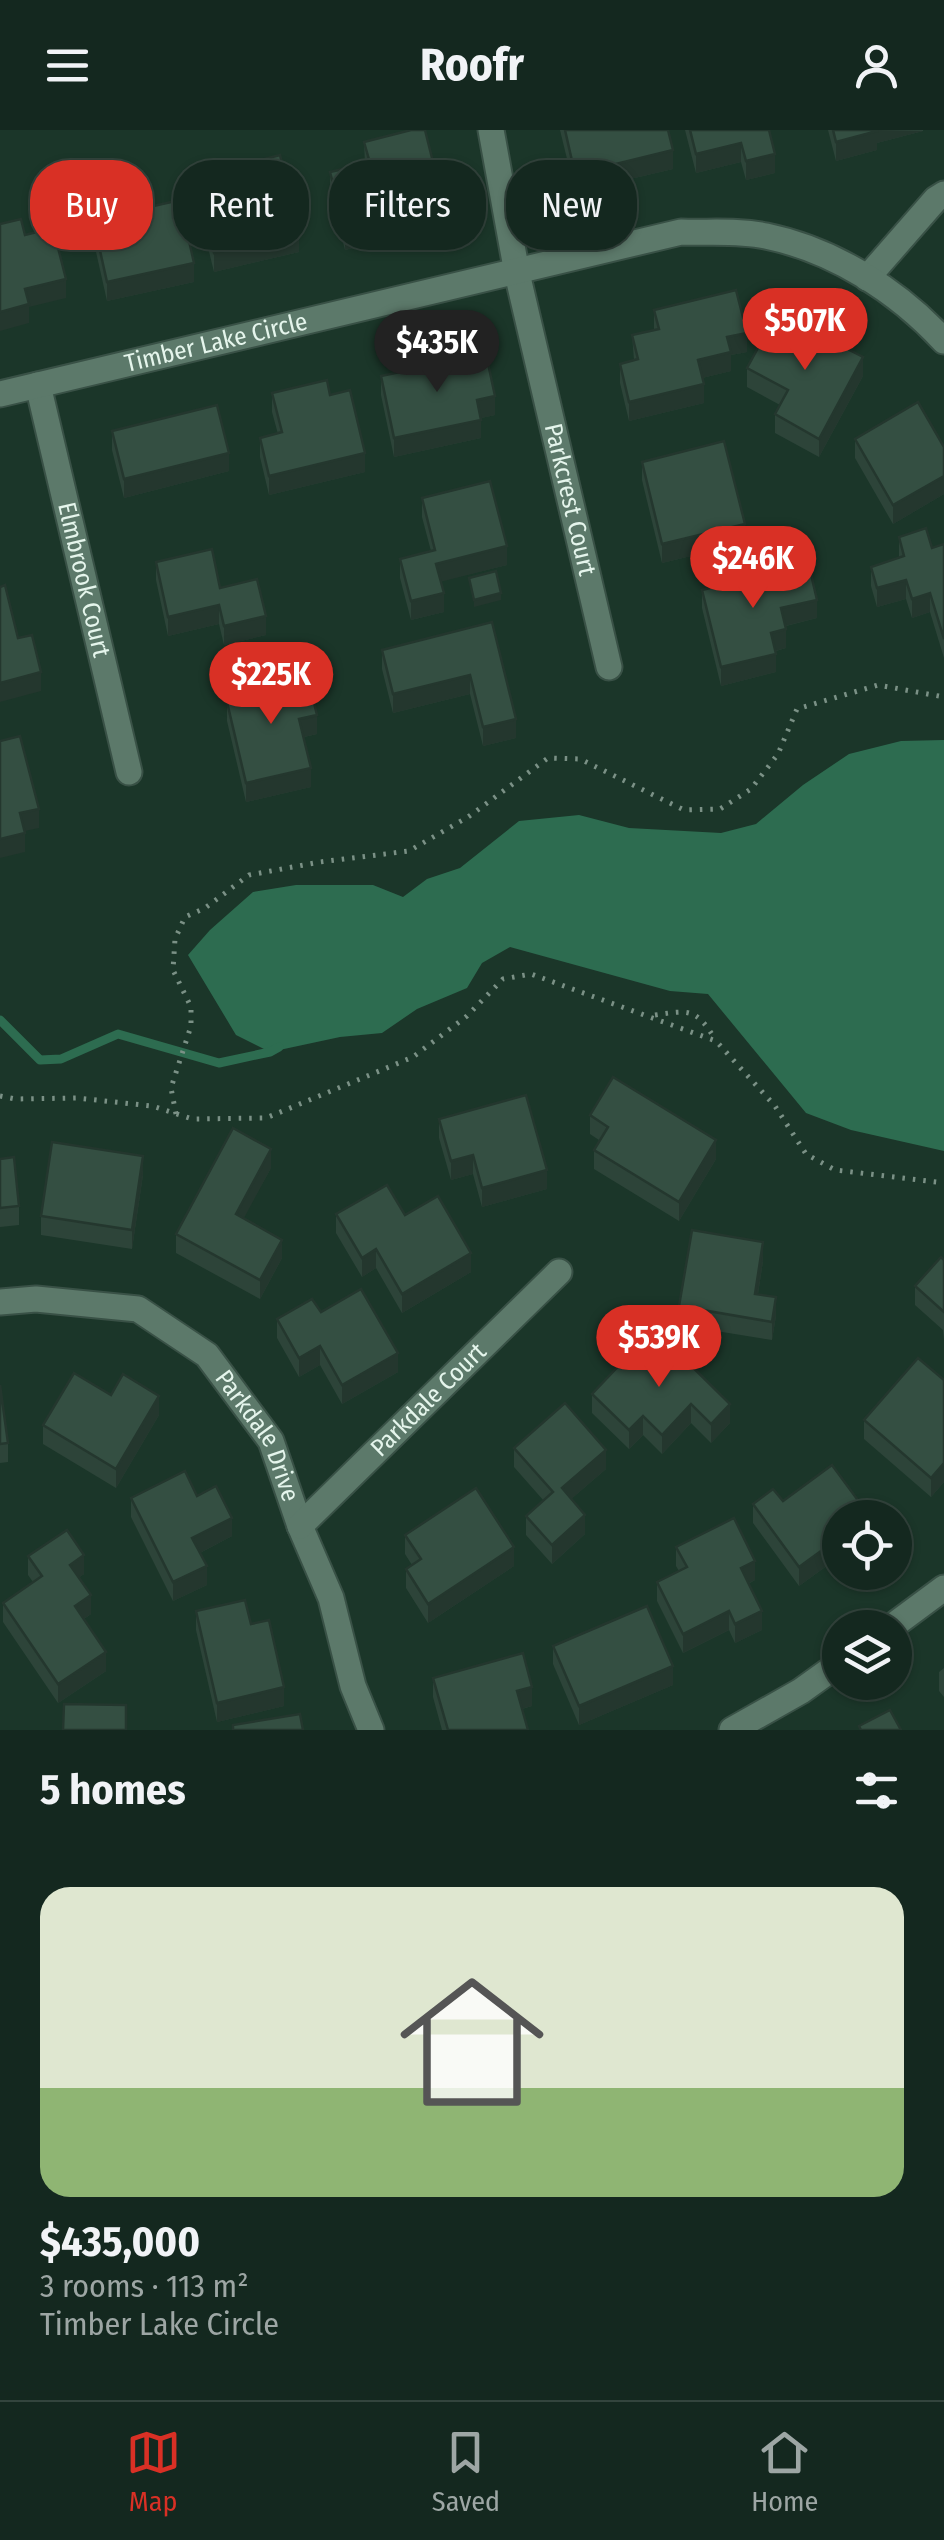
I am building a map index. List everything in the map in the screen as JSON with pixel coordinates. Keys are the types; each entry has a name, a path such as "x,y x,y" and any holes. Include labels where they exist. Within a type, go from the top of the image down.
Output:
{"street":[{"name":"Parkcrest Court","path":"490,130 517,273 609,667"},
{"path":"867,278 944,194"},
{"name":"Timber Lake Circle","path":"0,394 681,232 762,235 804,246 867,278 921,316 944,341"},
{"name":"Elmbrook Court","path":"38,386 129,772"},
{"name":"Parkdale Court","path":"300,1526 559,1272"},
{"name":"Parkdale Drive","path":"0,1302 36,1299 138,1310 207,1354 271,1441 300,1526 331,1598 353,1686 371,1730"},
{"path":"912,1612 944,1588"},
{"path":"732,1730 822,1676"}],"path":[{"path":"176,1114 171,1088 188,1034 191,1008 174,970 176,939 185,917 205,908 249,875 409,851 468,817 548,758 580,759 684,810 720,809 751,789 778,754 797,709 878,684 944,697"},
{"path":"0,1096 77,1098 152,1106 192,1119 266,1118 414,1057 467,1016 503,979 531,974 716,1042"},
{"path":"650,1015 685,1010 702,1017 716,1042 775,1106 806,1154 835,1170 944,1184"}],"shaded area":[{"path":"944,740 944,1151 851,1130 806,1113 708,994 670,991 510,947 482,963 467,988 417,1009 382,1033 340,1037 270,1052 236,1035 188,955 253,892 296,885 373,885 403,897 427,879 460,868 519,821 579,815 629,828 721,833 756,824 849,754 901,741"}],"building":[{"path":"425,130 432,160 369,160 364,142"},
{"path":"565,130 668,130 673,150 632,160 572,160"},
{"path":"690,130 769,130 775,154 746,161 741,143 696,154"},
{"path":"833,130 877,130 877,131 836,142"},
{"path":"173,202 173,250 191,250 194,263 107,282 100,250 153,250 153,206"},
{"path":"21,219 25,235 30,234 30,250 59,250 66,279 25,289 29,304 0,312 0,224"},
{"path":"736,290 747,333 727,337 731,352 698,360 704,384 629,402 620,364 638,359 632,335 659,329 654,310"},
{"path":"777,313 863,357 819,439 775,414 788,390 747,368"},
{"path":"486,354 495,396 477,400 481,420 394,438 381,376"},
{"path":"327,380 330,395 350,390 365,453 269,476 260,438 282,432 272,393"},
{"path":"918,402 944,447 944,476 893,505 855,439"},
{"path":"217,405 229,453 124,479 112,431"},
{"path":"724,441 745,524 662,544 642,462"},
{"path":"490,481 507,546 436,564 444,593 411,601 400,559 435,550 422,498"},
{"path":"926,528 932,548 944,544 944,639 930,593 912,599 906,580 877,588 871,567 904,556 899,537"},
{"path":"212,549 220,588 257,579 266,616 224,626 219,605 168,617 156,562"},
{"path":"770,559 775,579 810,570 817,600 781,608 786,629 771,633 776,654 721,667 702,590 742,580 739,566"},
{"path":"496,571 501,593 474,600 469,578"},
{"path":"5,585 18,638 32,635 41,672 0,683 0,587"},
{"path":"492,622 516,719 483,727 470,675 393,694 382,650"},
{"path":"281,671 285,689 309,683 317,715 299,719 311,768 246,783 227,702 248,697 244,679"},
{"path":"20,736 39,809 20,813 25,833 0,839 0,741"},
{"path":"613,1077 716,1140 679,1202 594,1150 608,1127 590,1115"},
{"path":"526,1095 547,1170 482,1188 473,1155 451,1161 439,1119"},
{"path":"233,1128 271,1149 236,1214 282,1240 260,1280 176,1234"},
{"path":"52,1142 143,1156 132,1230 41,1216"},
{"path":"14,1157 19,1206 0,1208 0,1159"},
{"path":"387,1185 405,1215 438,1196 471,1253 402,1294 376,1249 362,1258 336,1214"},
{"path":"692,1230 763,1242 755,1294 776,1297 772,1322 679,1306"},
{"path":"941,1257 944,1260 944,1312 915,1286"},
{"path":"361,1289 398,1353 342,1385 320,1346 299,1358 277,1319 312,1299 321,1312"},
{"path":"664,1339 730,1404 711,1424 691,1404 662,1435 643,1416 629,1430 592,1394 630,1354 640,1364"},
{"path":"918,1358 944,1380 944,1463 931,1478 864,1420"},
{"path":"74,1373 111,1395 123,1374 159,1396 116,1469 43,1425"},
{"path":"0,1385 8,1443 0,1444"},
{"path":"565,1403 606,1450 562,1488 585,1515 552,1545 526,1516 553,1492 514,1448"},
{"path":"832,1465 858,1500 822,1500 822,1550 799,1567 753,1504 773,1489 783,1501"},
{"path":"185,1471 197,1496 216,1486 232,1518 192,1538 207,1566 173,1582 131,1498"},
{"path":"476,1488 514,1547 428,1604 406,1569 421,1559 405,1535"},
{"path":"734,1518 755,1561 741,1568 762,1611 735,1624 729,1611 683,1634 657,1582 687,1567 676,1547"},
{"path":"67,1530 84,1555 70,1565 91,1595 75,1606 106,1652 58,1684 3,1603 42,1576 28,1556"},
{"path":"245,1600 251,1624 269,1620 284,1687 217,1703 196,1611"},
{"path":"647,1606 673,1666 579,1706 553,1646"},
{"path":"523,1653 532,1687 517,1691 528,1730 448,1730 433,1678"},
{"path":"64,1704 126,1705 126,1730 63,1730"},
{"path":"890,1710 901,1730 861,1730 859,1726"},
{"path":"300,1714 303,1730 233,1730 233,1725"}],"waterway":[{"path":"0,1020 40,1060 61,1059 118,1034 219,1063 279,1047"}]}
